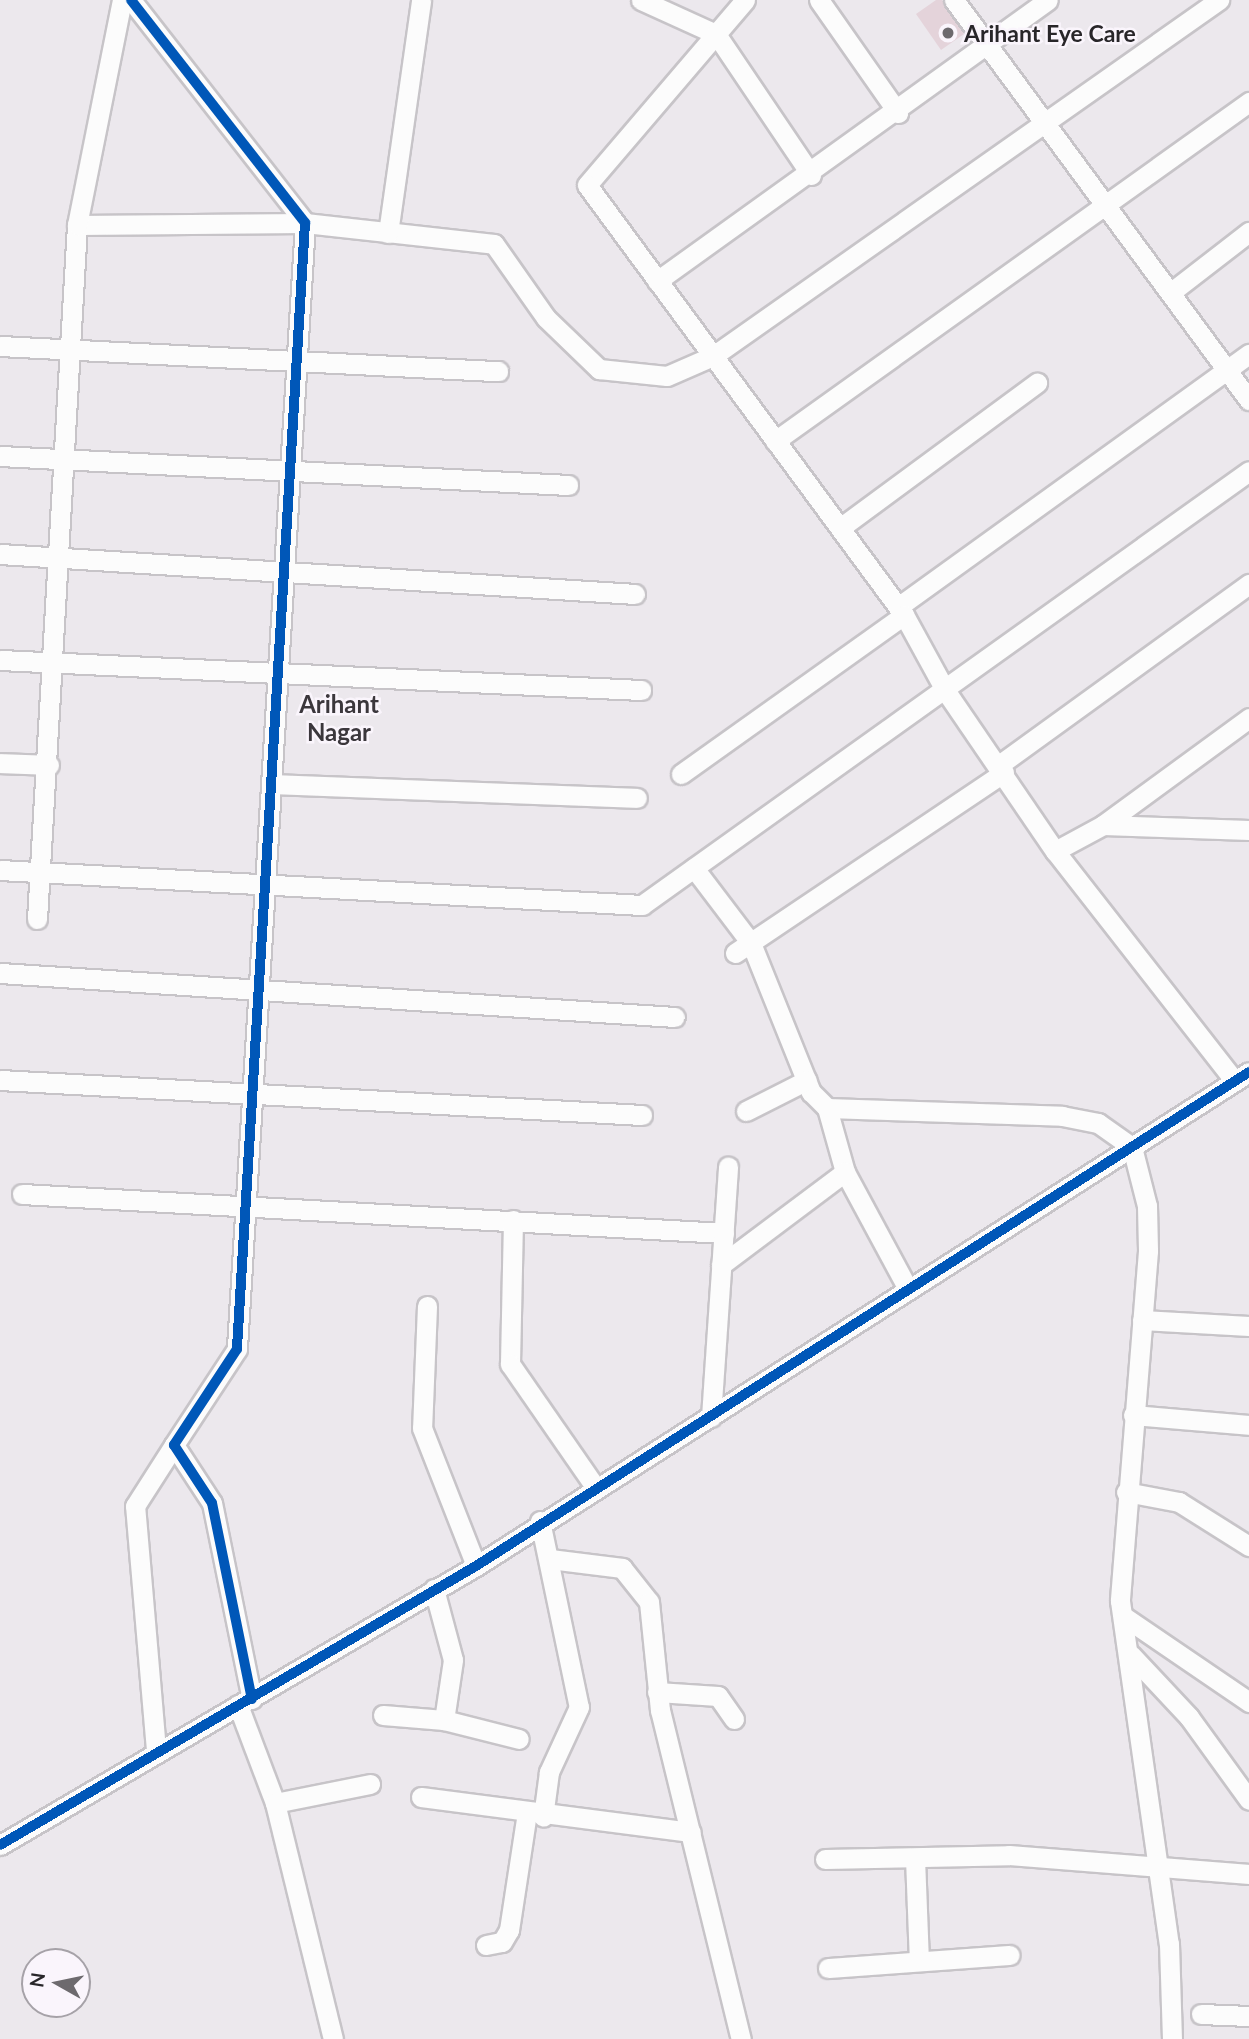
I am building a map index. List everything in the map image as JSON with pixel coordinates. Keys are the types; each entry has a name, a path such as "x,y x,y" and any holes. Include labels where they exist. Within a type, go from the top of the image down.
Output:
{"street":[{"path":"37,919 49,765 78,225 122,0"},
{"path":"131,0 305,223 301,363 237,1349 135,1506 156,1751"},
{"path":"388,233 421,0"},
{"path":"641,0 686,9 716,34 811,175"},
{"path":"0,1845 156,1751 245,1702 476,1566 540,1521 710,1417 1241,1076 1055,851 1002,768 945,690 901,611 587,185 745,0"},
{"path":"819,0 898,113"},
{"path":"954,0 1249,400"},
{"path":"657,281 898,113 986,44 1048,0"},
{"path":"78,225 305,223 494,244 546,318 599,369 667,376 713,356 1219,0"},
{"path":"775,441 1249,102"},
{"path":"1170,293 1249,232"},
{"path":"0,346 498,371"},
{"path":"681,774 1249,354"},
{"path":"840,528 1038,383"},
{"path":"0,456 568,485"},
{"path":"0,870 642,905 1249,471"},
{"path":"0,554 635,594"},
{"path":"743,948 1002,768 1249,584"},
{"path":"0,660 281,678 641,690"},
{"path":"1055,851 1103,825 1249,718"},
{"path":"0,763 49,765"},
{"path":"274,784 637,798"},
{"path":"1103,825 1249,830"},
{"path":"694,868 743,948 807,1080 827,1108 845,1172 908,1289"},
{"path":"0,973 261,986 675,1017"},
{"path":"0,1080 254,1090 642,1115"},
{"path":"746,1111 807,1080"},
{"path":"827,1108 1062,1116 1098,1123 1132,1147 1147,1206 1142,1320 1126,1492 1123,1616 1131,1655 1153,1868 1169,1944 1172,2039"},
{"path":"710,1417 728,1167"},
{"path":"721,1265 845,1172"},
{"path":"22,1194 247,1204 723,1233"},
{"path":"513,1220 510,1364 596,1488"},
{"path":"427,1306 422,1428 476,1566"},
{"path":"1142,1320 1249,1326"},
{"path":"1133,1415 1249,1424"},
{"path":"174,1445 212,1503 245,1702 275,1803 333,2039"},
{"path":"1126,1492 1179,1502 1249,1546"},
{"path":"486,1945 502,1942 509,1930 535,1815 549,1772 579,1707 540,1521"},
{"path":"550,1559 606,1564 640,1583 654,1626 657,1692 741,2039"},
{"path":"434,1589 453,1660 444,1720"},
{"path":"1123,1616 1249,1702"},
{"path":"1131,1655 1189,1717 1249,1800"},
{"path":"657,1692 718,1696 734,1719"},
{"path":"383,1715 444,1720 519,1740"},
{"path":"275,1803 370,1784"},
{"path":"421,1797 495,1803 535,1815 691,1832"},
{"path":"825,1859 1009,1855 1249,1874"},
{"path":"915,1858 919,1959"},
{"path":"828,1968 919,1959 1010,1955"},
{"path":"1201,2014 1249,2016"}],"building":[{"path":"936,0 942,0 964,34 941,50 916,14"}],"cycle path":[{"path":"131,0 305,223 237,1349 174,1445 212,1503 252,1699"},
{"path":"0,1845 476,1566 1249,1072"}],"place":[{"name":"Arihant Eye Care","path":"948,33"}],"district":[{"name":"Arihant Nagar","path":"339,718"}]}
